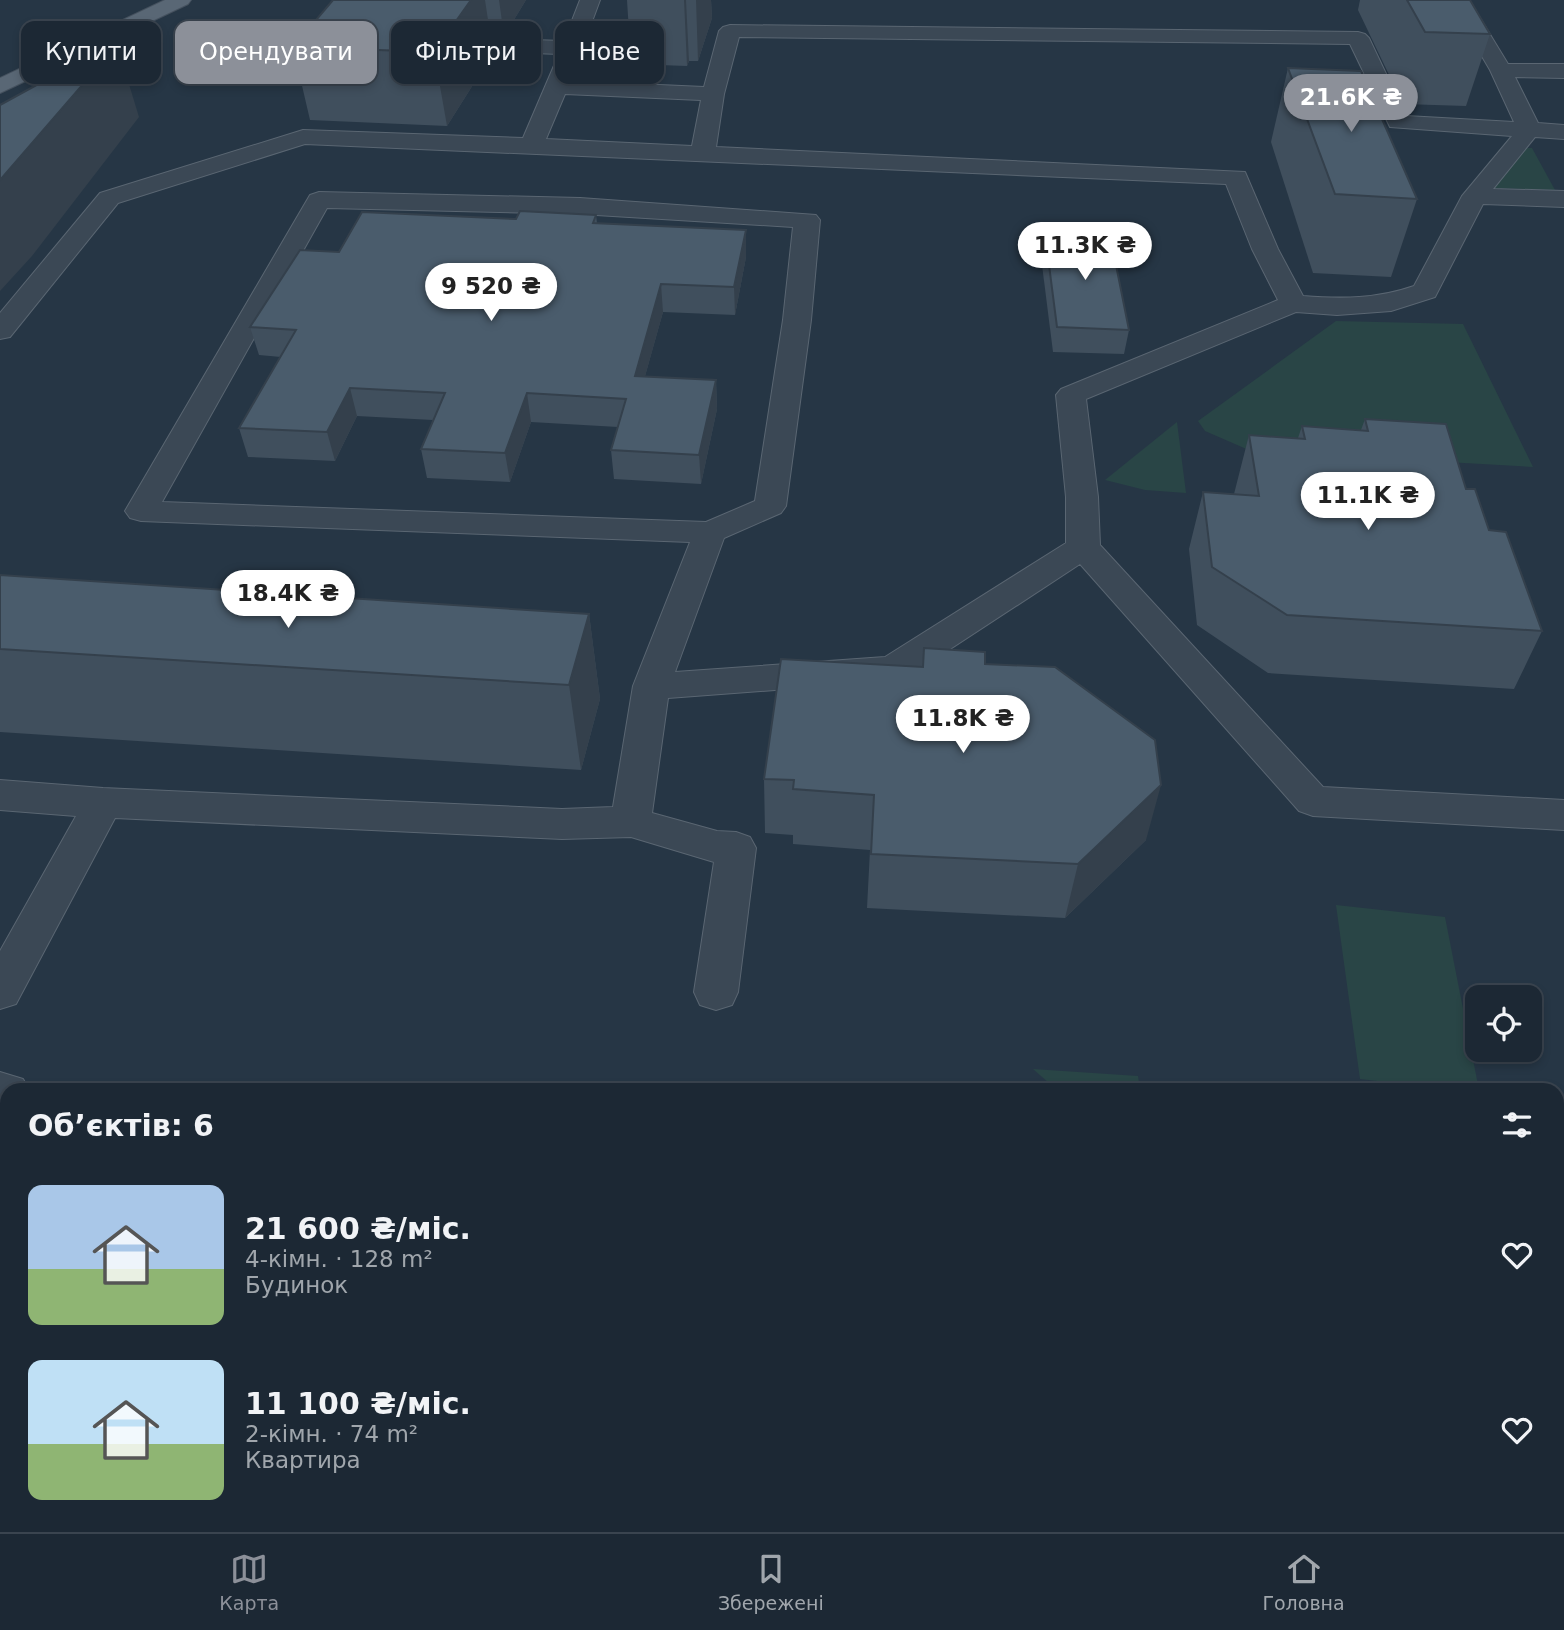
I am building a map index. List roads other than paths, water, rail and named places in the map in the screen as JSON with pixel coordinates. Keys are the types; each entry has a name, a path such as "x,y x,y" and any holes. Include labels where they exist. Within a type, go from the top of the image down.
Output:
{"main road":[{"path":"0,86 181,0"}],"lane":[{"path":"582,21 590,0"},
{"path":"1459,0 1501,70 1529,130"},
{"path":"703,154 713,94 730,31 1358,38 1398,122 1564,132"},
{"path":"1501,70 1564,71"},
{"path":"531,145 558,84"},
{"path":"557,87 713,94"},
{"path":"1529,130 1474,196 1425,290 1391,303 1338,307 1293,303 1070,395 1082,497 1083,547 1313,801 1564,816"},
{"path":"0,331 108,198 303,137 531,145 590,178 807,220 797,320 770,506 710,532 141,511 319,200 590,178 703,154 1236,177 1265,249 1293,303"},
{"path":"1474,196 1564,200"},
{"path":"631,822 651,686 710,532"},
{"path":"651,686 893,669 1083,547"},
{"path":"0,795 103,803 562,824 631,822 717,847 736,848 716,992"},
{"path":"0,991 103,803"}]}
